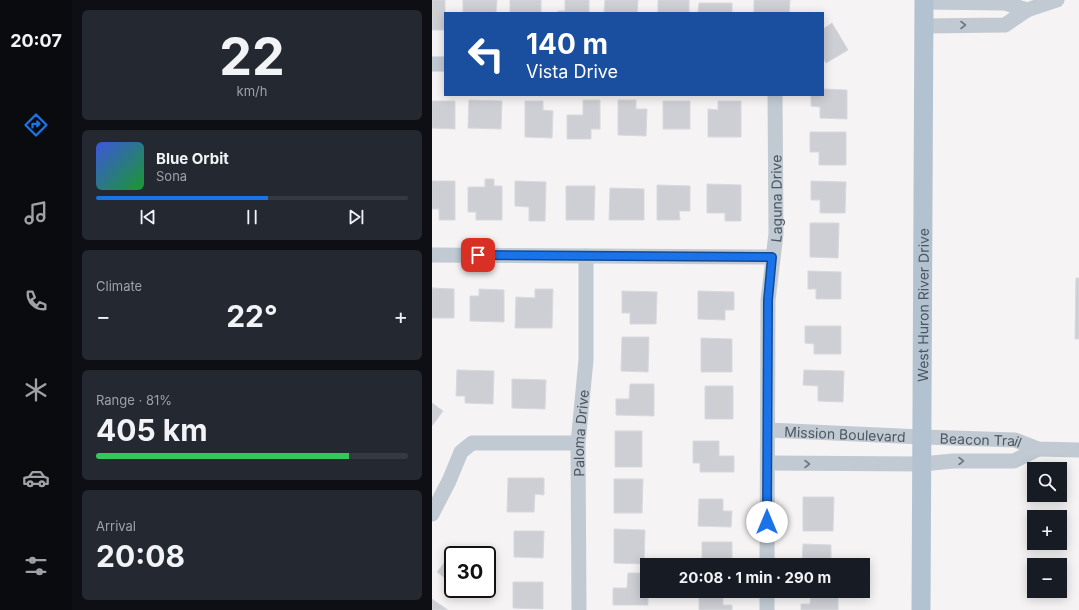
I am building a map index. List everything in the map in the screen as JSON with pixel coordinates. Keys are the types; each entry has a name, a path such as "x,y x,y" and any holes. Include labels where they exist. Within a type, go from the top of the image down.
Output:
{"main road":[{"name":"West Huron River Drive","path":"921,610 924,1"}],"street":[{"path":"924,26 1005,25 1027,10 1057,0"},
{"path":"924,1 1005,3 1027,10"},
{"path":"432,64 444,64"},
{"name":"Laguna Drive","path":"767,558 768,300 772,257 776,234 775,96"},
{"path":"432,255 772,257"},
{"name":"Paloma Drive","path":"579,610 578,443 586,360 586,256"},
{"name":"Mission Boulevard","path":"768,430 922,437"},
{"name":"Beacon Trail","path":"922,437 1015,440 1038,449 1079,450"},
{"path":"432,514 449,481 461,452 472,443 578,443"},
{"name":"Beacon Trail","path":"922,464 953,461 1014,461 1038,449"},
{"name":"Mission Boulevard","path":"768,464 922,464"},
{"path":"767,598 767,610"}],"building":[{"path":"432,0 445,0 444,30 432,30"},
{"path":"463,0 497,0 496,12 463,12"},
{"path":"510,0 541,0 541,12 510,12"},
{"path":"565,0 589,0 589,12 558,12 565,11"},
{"path":"605,0 638,0 637,12 604,12"},
{"path":"658,0 689,0 689,12 658,12"},
{"path":"754,0 790,0 789,12 754,12"},
{"path":"699,3 732,3 732,12 698,12"},
{"path":"832,23 848,50 826,63 824,60 824,28"},
{"path":"824,89 847,90 847,119 820,118 820,107 811,106 811,96 824,96"},
{"path":"469,100 502,101 501,129 468,128"},
{"path":"583,100 600,100 600,129 591,129 591,139 567,139 567,115 583,115"},
{"path":"618,100 636,100 636,109 647,109 646,136 618,135"},
{"path":"432,101 455,101 455,129 432,128"},
{"path":"525,101 543,101 543,110 553,111 552,138 525,137"},
{"path":"663,101 690,101 690,129 663,129"},
{"path":"718,101 741,101 741,137 708,137 708,109 718,110"},
{"path":"810,132 846,132 846,165 819,165 819,152 810,152"},
{"path":"485,179 494,179 494,186 502,186 502,220 476,220 476,212 468,212 468,187 485,187"},
{"path":"432,181 455,181 455,220 439,220 439,209 432,209"},
{"path":"515,181 546,182 545,221 529,221 529,207 515,206"},
{"path":"811,181 846,182 845,213 820,213 820,200 811,200"},
{"path":"707,184 741,185 741,221 725,221 725,213 707,213"},
{"path":"657,185 690,186 690,211 679,211 680,220 657,220"},
{"path":"566,186 595,186 594,220 566,220"},
{"path":"610,188 644,189 644,220 609,220"},
{"path":"810,223 839,223 838,258 810,257"},
{"path":"808,271 841,272 841,299 816,299 816,289 808,289"},
{"path":"1076,278 1079,278 1079,339 1075,339"},
{"path":"432,288 454,289 454,318 432,318"},
{"path":"479,289 504,290 504,322 470,321 470,296 479,296"},
{"path":"535,289 553,289 552,328 515,328 516,297 535,298"},
{"path":"622,291 657,292 656,324 630,324 630,313 622,313"},
{"path":"698,291 734,292 734,310 725,310 725,320 698,319"},
{"path":"805,326 841,326 841,354 814,354 814,344 805,343"},
{"path":"622,337 649,337 648,372 621,371"},
{"path":"701,338 732,339 732,372 701,372"},
{"path":"457,370 494,371 493,404 465,403 465,396 456,396"},
{"path":"804,370 844,371 843,402 818,401 818,386 803,385"},
{"path":"512,379 546,380 545,409 512,408"},
{"path":"630,384 654,384 654,416 616,415 616,399 629,399"},
{"path":"705,386 733,386 733,419 705,419"},
{"path":"432,403 443,411 432,426"},
{"path":"615,431 642,431 642,467 615,467"},
{"path":"693,441 719,441 719,456 734,456 734,472 700,472 700,463 693,463"},
{"path":"508,478 544,478 544,495 535,494 534,512 507,512"},
{"path":"614,479 643,479 642,513 614,513"},
{"path":"803,497 834,497 833,531 803,531"},
{"path":"699,499 723,499 723,511 732,511 731,527 698,526"},
{"path":"614,529 645,530 644,558 640,558 640,564 614,563"},
{"path":"514,531 544,531 543,558 514,557"},
{"path":"702,542 732,542 732,558 702,558"},
{"path":"803,544 831,545 831,558 802,558"},
{"path":"444,563 444,577 437,572"},
{"path":"628,573 640,573 640,598 648,598 648,605 613,605 613,588 627,588"},
{"path":"513,582 543,582 543,609 513,608"},
{"path":"699,598 723,598 723,605 732,605 732,610 699,610"},
{"path":"810,598 838,598 838,610 801,610 801,604 810,604"},
{"path":"432,599 448,610 432,610"}],"route":[{"path":"478,255 772,257 768,300 767,522"}]}
